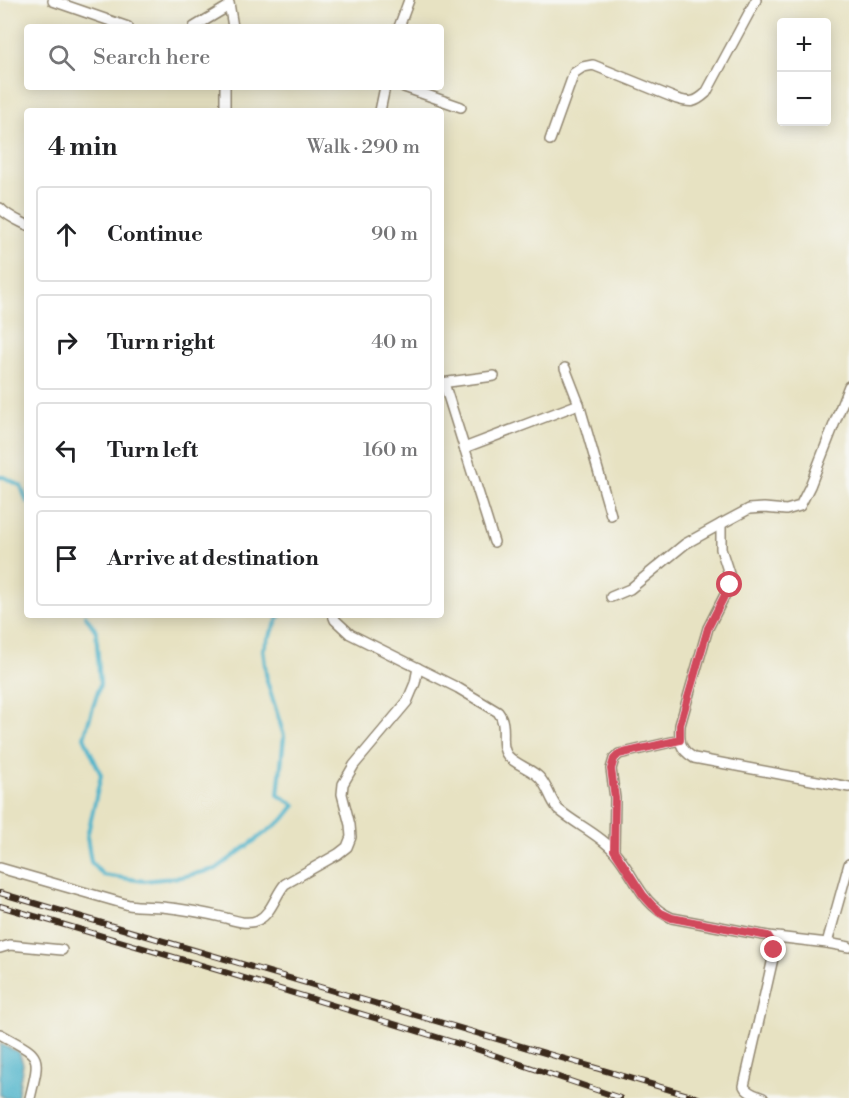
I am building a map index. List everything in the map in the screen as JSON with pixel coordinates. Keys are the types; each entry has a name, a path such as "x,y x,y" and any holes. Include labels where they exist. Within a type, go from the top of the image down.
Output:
{"street":[{"path":"400,24 410,0"},
{"path":"550,140 574,73 584,67 593,65 689,103 699,99 706,93 756,0"},
{"path":"53,1 119,24"},
{"path":"198,24 229,3 232,24"},
{"path":"225,90 225,108"},
{"path":"381,108 384,90"},
{"path":"413,90 461,107"},
{"path":"0,208 4,213 24,224"},
{"path":"565,368 579,404 611,515"},
{"path":"444,383 494,376"},
{"path":"611,597 630,589 685,544 749,509 786,510 800,506 849,386"},
{"path":"444,389 494,542"},
{"path":"464,448 579,404"},
{"path":"721,524 721,549 731,580 708,628 680,725 680,740 685,753 694,758 849,787"},
{"path":"334,618 350,634 458,688 498,712 504,724 503,742 508,757 539,777 558,809 614,850 643,895 661,913 672,918 768,936 849,947"},
{"path":"0,868 129,905 161,907 241,922 252,923 260,920 266,915 279,890 285,884 347,847 351,837 342,794 343,784 354,765 407,702 418,668"},
{"path":"614,850 615,798 611,769 614,759 619,754 680,740"},
{"path":"827,943 849,864"},
{"path":"764,1098 749,1092 744,1086 774,954 774,945 768,936"},
{"path":"0,948 10,945 62,950"},
{"path":"0,1034 30,1050 36,1058 37,1066 30,1098"}],"water":[{"path":"0,1044 19,1052 23,1064 17,1098 5,1098 0,1095"}],"waterway":[{"path":"0,477 21,486 24,494"},
{"path":"87,618 96,631 100,684 84,737 101,775 87,837 91,862 103,875 144,881 181,877 216,869 284,819 295,805 278,795 284,736 267,681 263,649 278,618"}],"railway":[{"path":"0,893 698,1098"},
{"path":"0,906 479,1050 620,1098"}],"route":[{"path":"730,585 708,628 680,725 680,740 619,754 614,759 611,769 616,815 614,850 643,895 661,913 672,918 768,936 774,945 774,950"}]}
